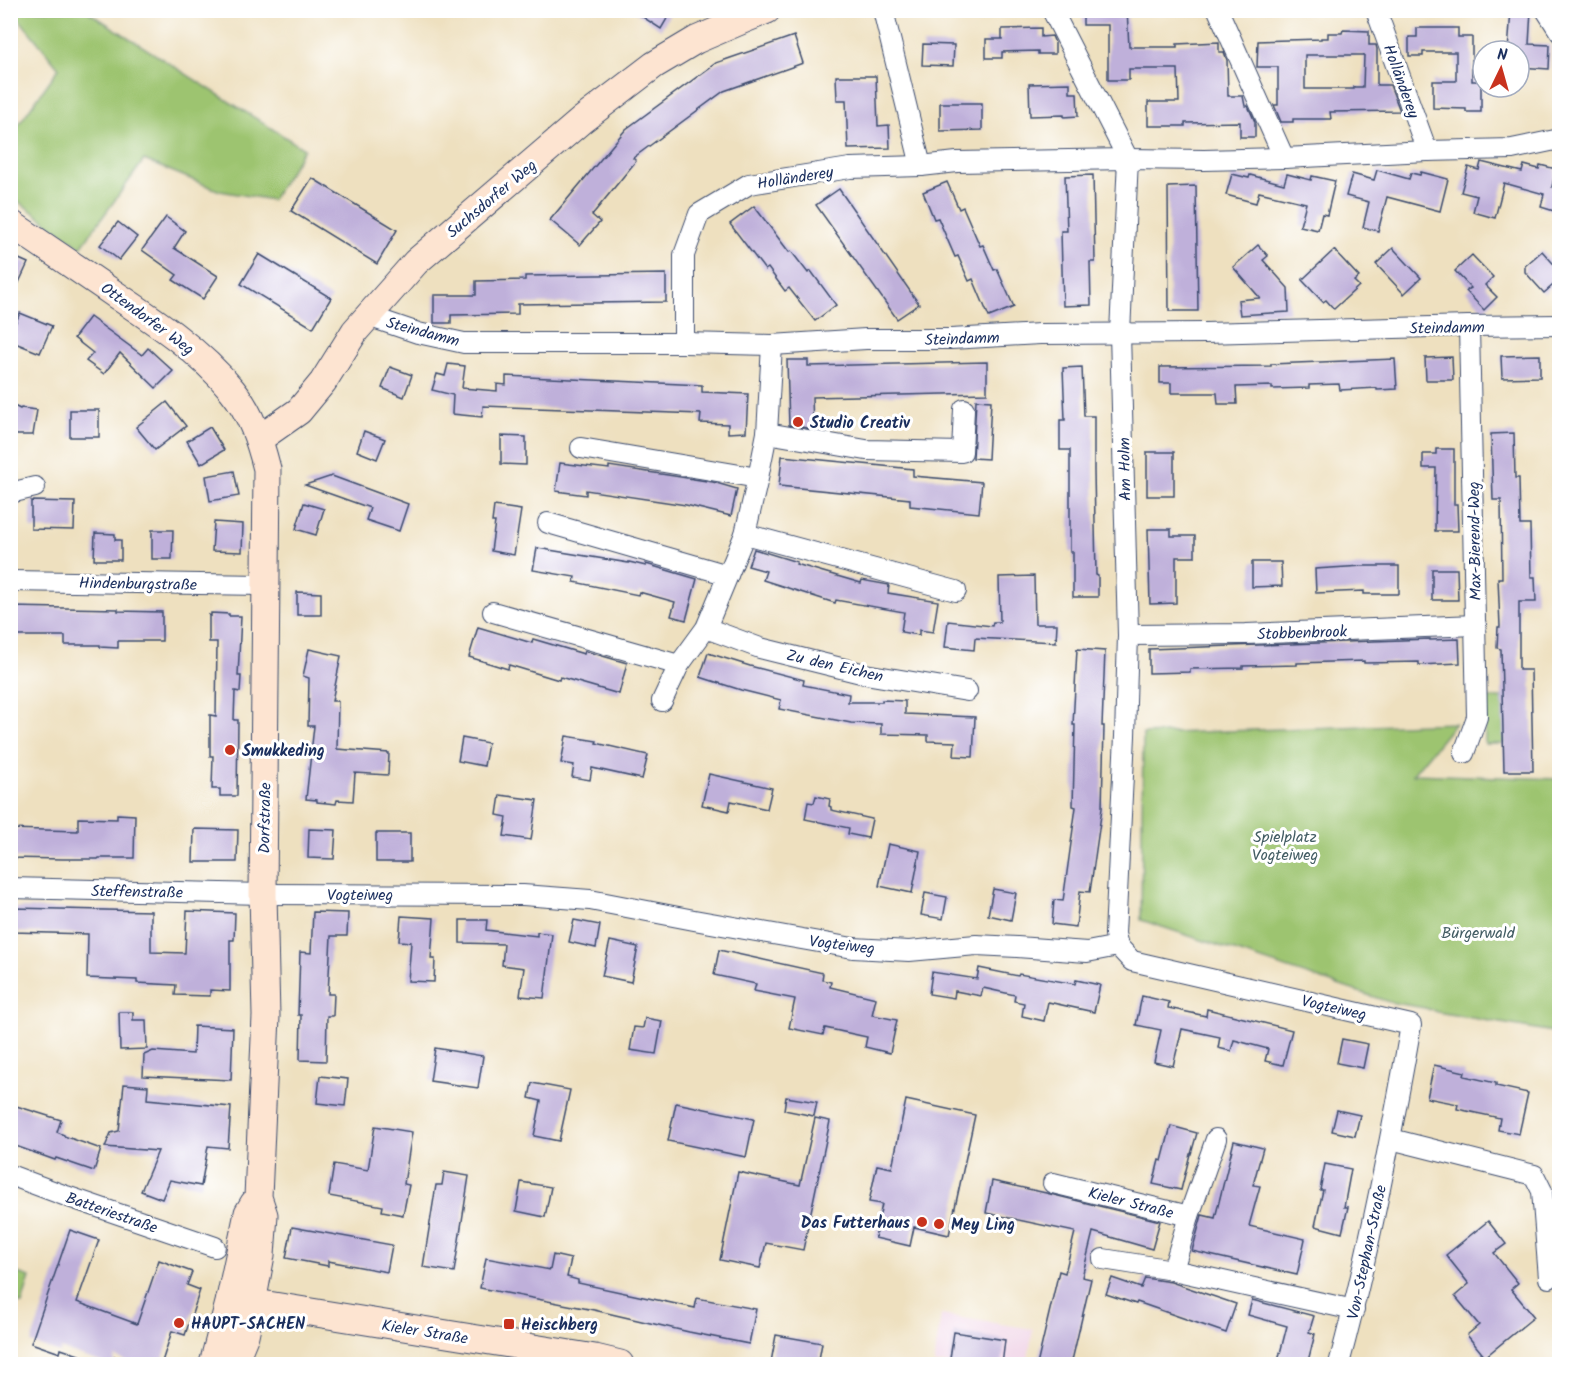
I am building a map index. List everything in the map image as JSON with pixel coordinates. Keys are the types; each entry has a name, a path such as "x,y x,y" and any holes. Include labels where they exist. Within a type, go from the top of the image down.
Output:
{"main road":[{"name":"Suchsdorfer Weg","path":"259,439 299,411 323,382 355,332 416,262 582,120 654,65 696,40 767,10"},
{"name":"Ottendorfer Weg","path":"10,223 167,330 199,355 233,392 259,439"},
{"name":"Dorfstraße","path":"241,1301 261,1255 264,1215 258,1197 266,1016 263,894 268,478 259,439"},
{"path":"213,1365 241,1301"},
{"path":"233,1365 244,1335 241,1301"},
{"name":"Kieler Straße","path":"241,1301 519,1346 620,1365"}],"street":[{"path":"883,10 921,166"},
{"name":"Am Holm","path":"1052,10 1128,159 1120,333 1128,634 1115,934 1118,946"},
{"path":"1218,10 1284,158"},
{"name":"Holländerey","path":"1376,10 1427,151"},
{"path":"1546,10 1560,32"},
{"name":"Holländerey","path":"684,343 684,255 699,214 749,184 850,168 921,166 957,162 1284,158 1512,149 1560,140"},
{"name":"Steindamm","path":"368,316 418,333 464,343 772,345 866,339 951,339 1040,334 1205,333 1560,325"},
{"name":"Max-Bierend-Weg","path":"1464,753 1477,717 1469,326"},
{"path":"662,701 679,665 706,628 745,534 767,433 772,345"},
{"path":"767,433 866,450 962,452 964,409"},
{"path":"581,448 758,478"},
{"path":"10,493 34,487"},
{"path":"548,523 728,574"},
{"path":"745,534 956,591"},
{"name":"Hindenburgstraße","path":"10,581 266,585"},
{"path":"493,612 679,665"},
{"name":"Stobbenbrook","path":"1128,634 1246,634 1476,626"},
{"name":"Zu den Eichen","path":"706,628 760,648 865,674 967,691"},
{"name":"Steffenstraße","path":"10,888 263,894"},
{"name":"Vogteiweg","path":"263,894 523,895 590,900 853,948 909,951 976,945 1087,952 1118,946 1132,961 1411,1025"},
{"name":"Von-Stephan-Straße","path":"1339,1365 1354,1310 1391,1139 1411,1025"},
{"path":"1189,1216 1216,1139"},
{"path":"1391,1139 1534,1175 1542,1191 1549,1278"},
{"name":"Batteriestraße","path":"10,1175 215,1247"},
{"name":"Kieler Straße","path":"1053,1183 1189,1216 1173,1270"},
{"path":"1103,1259 1173,1270 1354,1310"}],"shaded area":[{"path":"941,1315 1033,1329 1027,1364 934,1364"}],"green space":[{"path":"18,10 87,11 304,149 272,200 220,191 144,160 81,247 11,196 11,135 59,68 15,14"},
{"path":"1484,698 1503,698 1504,744 1485,744"},
{"name":"Spielplatz Vogteiweg","path":"1455,723 1413,774 1559,779 1559,1033 1389,1002 1141,920 1143,734"},
{"path":"11,1271 30,1277 22,1304 11,1301"}],"building":[{"path":"632,10 672,10 661,29"},
{"path":"1083,10 1127,10 1129,47 1177,47 1177,44 1219,42 1219,52 1224,52 1227,60 1228,96 1243,96 1245,106 1248,106 1255,122 1255,137 1240,137 1240,122 1148,126 1148,102 1179,102 1178,69 1129,69 1129,80 1108,80 1108,25 1083,25"},
{"path":"1511,10 1531,10 1529,39 1509,39"},
{"path":"1041,28 1041,37 1052,36 1055,43 1055,54 1038,54 1038,51 1002,52 1002,58 986,58 986,39 1002,39 1002,29"},
{"path":"1417,28 1458,28 1458,37 1472,37 1471,99 1481,99 1481,112 1433,108 1433,81 1456,81 1456,52 1423,52 1423,56 1409,56 1409,37 1417,37"},
{"path":"1343,30 1369,31 1369,45 1376,45 1377,49 1377,85 1390,85 1400,111 1330,112 1331,119 1293,119 1293,122 1281,122 1274,105 1278,105 1278,67 1257,67 1258,41 1321,39 1328,38 1328,33 1342,33","holes":["1305,55 1364,55 1363,87 1305,89"]},
{"path":"794,36 803,63 724,91 633,158 636,161 592,215 600,222 580,245 550,220 626,129 716,63"},
{"path":"923,44 954,45 953,66 922,65"},
{"path":"1531,44 1550,45 1549,69 1531,68"},
{"path":"836,76 876,76 878,126 889,125 890,148 848,149 846,100 837,100"},
{"path":"1070,83 1070,93 1077,93 1078,116 1030,116 1029,84"},
{"path":"940,103 982,103 982,130 940,131"},
{"path":"1481,162 1522,172 1524,165 1539,169 1540,165 1556,169 1552,187 1560,190 1554,211 1541,207 1544,194 1504,183 1495,218 1473,212 1477,196 1461,192 1468,167 1479,170"},
{"path":"1377,170 1409,179 1411,173 1420,175 1421,172 1448,179 1440,211 1387,197 1378,231 1363,227 1369,202 1346,196 1352,174 1374,180"},
{"path":"1232,174 1249,178 1250,175 1284,184 1287,174 1311,180 1312,176 1335,181 1327,215 1322,214 1318,230 1300,226 1306,203 1259,192 1256,203 1226,195"},
{"path":"1093,175 1095,262 1090,262 1091,305 1063,306 1061,231 1067,231 1065,176"},
{"path":"312,178 397,230 377,264 291,211"},
{"path":"947,182 959,209 963,207 980,246 983,245 994,270 997,269 1014,307 989,317 973,279 969,281 958,256 955,257 938,218 934,219 923,192"},
{"path":"1196,186 1198,311 1169,311 1168,187"},
{"path":"839,189 919,304 897,319 816,205"},
{"path":"754,206 789,252 791,251 808,273 811,271 836,305 815,321 789,288 785,291 768,268 765,270 730,224"},
{"path":"166,217 185,231 174,248 218,276 203,299 173,280 177,275 142,250"},
{"path":"118,222 137,237 119,260 100,245"},
{"path":"1258,245 1268,256 1263,260 1288,288 1289,312 1240,315 1238,300 1260,298 1233,267"},
{"path":"1393,248 1421,278 1404,294 1376,264"},
{"path":"1334,250 1359,277 1354,281 1359,286 1334,309 1326,300 1323,302 1302,280"},
{"path":"1542,251 1560,271 1560,279 1544,293 1525,272 1525,266"},
{"path":"259,254 331,298 313,328 241,284"},
{"path":"10,255 28,263 10,302"},
{"path":"1472,255 1493,277 1485,285 1497,297 1484,310 1466,291 1471,288 1455,271"},
{"path":"666,274 666,302 518,304 518,314 451,315 451,323 434,323 434,295 476,295 476,281 525,280 525,276"},
{"path":"20,313 52,326 40,353 10,341 10,335"},
{"path":"90,317 142,355 148,348 173,371 156,388 120,353 104,374 86,361 93,353 74,338"},
{"path":"1540,355 1540,377 1502,378 1501,356"},
{"path":"1452,357 1453,380 1426,380 1425,358"},
{"path":"1395,359 1397,389 1340,390 1339,384 1309,385 1309,388 1236,387 1237,404 1218,404 1217,393 1171,393 1171,383 1160,383 1160,367 1271,366 1271,364"},
{"path":"787,360 808,360 808,366 987,362 987,393 812,397 813,429 789,425"},
{"path":"448,364 465,366 462,388 497,391 497,384 506,385 506,376 702,385 702,392 748,394 746,432 728,433 728,424 700,423 701,414 483,406 482,417 452,414 453,395 432,390 437,374 445,376"},
{"path":"390,367 412,375 404,397 382,388"},
{"path":"1082,367 1084,416 1094,416 1098,597 1073,597 1073,552 1070,552 1070,450 1060,450 1060,420 1065,420 1063,368"},
{"path":"976,400 991,401 988,459 973,458"},
{"path":"167,402 186,426 155,450 136,427"},
{"path":"10,404 20,409 37,410 33,435 17,435 10,432"},
{"path":"70,410 99,410 99,437 70,437"},
{"path":"210,427 224,450 201,464 187,441"},
{"path":"364,431 385,439 377,459 357,451"},
{"path":"1514,433 1515,478 1519,478 1520,525 1530,525 1531,577 1535,577 1536,602 1519,602 1519,670 1531,670 1533,771 1504,771 1501,649 1497,648 1498,627 1500,627 1498,578 1502,578 1501,500 1493,500 1491,434"},
{"path":"501,436 526,437 526,465 501,464"},
{"path":"1436,449 1454,449 1454,504 1457,504 1458,531 1435,531 1436,468 1423,468 1423,454 1436,454"},
{"path":"1147,452 1174,452 1174,496 1147,496"},
{"path":"782,456 913,469 913,476 982,482 979,513 910,506 910,499 779,486"},
{"path":"560,463 609,469 609,466 713,482 737,489 731,516 686,505 586,490 586,495 556,491"},
{"path":"234,471 239,496 210,501 206,476"},
{"path":"332,476 408,504 399,531 366,520 370,508 305,485"},
{"path":"31,501 75,502 74,530 31,529"},
{"path":"304,503 324,509 316,535 296,529"},
{"path":"494,506 521,510 514,555 491,551 495,522 492,522"},
{"path":"214,522 243,524 242,552 212,551"},
{"path":"1148,529 1171,529 1171,536 1195,536 1195,557 1176,557 1176,603 1150,604"},
{"path":"152,530 173,530 172,559 152,559"},
{"path":"95,533 115,534 115,540 121,540 121,560 94,560"},
{"path":"537,548 646,566 646,564 697,579 686,620 671,616 675,602 639,592 638,595 574,582 575,577 533,570"},
{"path":"754,549 861,583 862,580 889,585 888,593 938,601 933,632 919,630 919,635 901,632 904,612 836,600 835,603 763,580 766,571 748,566"},
{"path":"1252,562 1281,562 1282,586 1252,587"},
{"path":"1399,566 1399,594 1364,594 1364,591 1316,593 1315,569"},
{"path":"1432,569 1457,569 1458,600 1432,600"},
{"path":"1034,576 1035,624 1057,624 1056,642 975,638 974,650 945,647 948,621 992,626 993,622 1000,622 999,577"},
{"path":"297,592 321,593 321,615 297,615"},
{"path":"10,607 162,612 162,641 118,641 118,648 100,647 100,645 65,645 65,636 10,636"},
{"path":"211,613 241,616 238,676 241,676 240,692 235,691 234,720 238,720 237,796 220,796 220,789 212,789 213,756 210,756 210,715 216,716 217,642 209,642 209,615 211,616"},
{"path":"478,627 532,643 533,639 584,654 585,651 627,663 619,694 560,677 559,680 509,665 508,669 469,657"},
{"path":"1459,639 1460,663 1419,665 1419,662 1364,663 1364,661 1297,663 1297,665 1243,666 1243,668 1190,669 1190,672 1149,673 1149,649"},
{"path":"309,649 341,656 332,701 338,701 337,749 389,753 388,775 355,773 353,801 337,800 336,804 306,799 314,726 308,726 309,678 303,676"},
{"path":"1077,649 1105,651 1102,808 1090,892 1080,891 1076,927 1052,924 1054,900 1063,901 1076,807 1073,806 1075,725 1073,725"},
{"path":"708,653 804,680 803,685 849,694 848,702 905,701 905,714 975,717 973,757 954,756 955,742 928,741 928,735 881,734 881,724 851,723 779,709 781,700 700,677"},
{"path":"566,736 597,741 596,743 648,755 642,779 592,768 590,780 572,777 574,765 561,763"},
{"path":"462,738 488,743 484,766 458,761"},
{"path":"709,774 772,788 767,809 731,801 729,811 702,805"},
{"path":"500,795 537,800 531,840 504,836 507,817 497,815"},
{"path":"816,796 830,799 831,810 872,819 868,838 848,834 849,828 805,819 808,802 814,803"},
{"path":"117,814 135,815 134,858 10,858 10,829 78,831 78,818 117,819"},
{"path":"194,829 238,830 237,862 193,862"},
{"path":"309,829 336,830 334,859 308,858"},
{"path":"376,833 410,833 410,862 376,862"},
{"path":"888,844 920,851 912,893 879,886"},
{"path":"993,889 1016,893 1011,920 988,915"},
{"path":"925,893 947,897 943,919 921,915"},
{"path":"13,908 151,911 151,952 185,953 187,911 235,913 234,940 230,940 230,991 210,990 210,996 175,995 176,985 137,983 137,980 87,978 88,934 13,932"},
{"path":"313,912 348,913 347,936 331,936 328,994 334,994 333,1016 327,1016 326,1061 300,1060 301,1015 298,1015 300,952 311,953"},
{"path":"401,916 434,918 431,959 435,959 434,982 408,981 411,942 399,941"},
{"path":"460,920 487,920 486,930 537,936 537,932 552,934 544,998 520,996 524,968 502,965 504,944 460,943"},
{"path":"574,920 600,925 596,948 569,942"},
{"path":"610,941 638,947 631,982 602,976"},
{"path":"719,950 823,973 822,980 831,982 830,987 876,998 872,1015 897,1020 890,1053 865,1047 867,1037 825,1028 823,1035 789,1028 795,999 754,991 756,984 714,975"},
{"path":"979,968 1018,976 1019,974 1075,984 1076,980 1100,985 1094,1012 1048,1002 1044,1021 1022,1016 1024,1003 1014,1001 1015,995 983,988 981,996 955,991 954,998 929,994 932,972 977,979"},
{"path":"1142,996 1169,1002 1168,1008 1206,1016 1207,1009 1292,1030 1283,1065 1265,1061 1268,1049 1234,1040 1231,1051 1218,1048 1220,1037 1182,1029 1173,1066 1154,1062 1161,1030 1136,1025"},
{"path":"119,1012 133,1012 133,1020 146,1020 147,1049 120,1050"},
{"path":"645,1018 662,1021 656,1054 630,1050 634,1027 643,1028"},
{"path":"194,1026 233,1028 231,1080 143,1076 144,1055 153,1051 193,1054"},
{"path":"1342,1039 1368,1044 1363,1068 1337,1063"},
{"path":"435,1048 483,1056 478,1088 430,1081"},
{"path":"1434,1065 1465,1072 1464,1076 1496,1083 1496,1086 1528,1093 1519,1134 1498,1130 1500,1118 1457,1109 1458,1104 1427,1098"},
{"path":"320,1076 348,1079 345,1106 317,1103"},
{"path":"532,1083 570,1090 559,1141 534,1136 541,1101 529,1098"},
{"path":"124,1084 148,1086 147,1099 231,1107 228,1148 208,1146 201,1186 170,1180 162,1199 141,1191 158,1151 105,1147 111,1133 119,1131"},
{"path":"786,1097 817,1102 814,1116 784,1110"},
{"path":"906,1100 975,1115 949,1235 914,1227 910,1246 875,1238 882,1204 869,1202 877,1165 892,1168"},
{"path":"676,1103 754,1119 746,1157 668,1141"},
{"path":"10,1104 61,1120 57,1132 101,1149 94,1171 10,1144"},
{"path":"1337,1110 1360,1115 1355,1136 1332,1131"},
{"path":"815,1118 830,1121 803,1250 766,1243 760,1268 720,1260 738,1172 800,1185"},
{"path":"375,1126 412,1132 404,1184 409,1185 403,1215 382,1211 383,1206 329,1196 334,1164 368,1170"},
{"path":"1171,1126 1197,1133 1181,1190 1153,1184"},
{"path":"1234,1141 1263,1148 1253,1185 1260,1186 1249,1226 1305,1239 1297,1275 1192,1251 1202,1215 1215,1218"},
{"path":"1325,1164 1351,1169 1344,1207 1348,1207 1342,1233 1315,1226 1323,1190 1320,1190"},
{"path":"444,1172 469,1176 454,1272 423,1267 436,1185 442,1185"},
{"path":"992,1181 1160,1221 1152,1249 1093,1232 1082,1277 1091,1279 1071,1365 1037,1365 1059,1271 1065,1273 1075,1232 986,1213"},
{"path":"521,1182 551,1187 545,1217 516,1211"},
{"path":"1488,1221 1506,1244 1494,1253 1518,1283 1511,1289 1534,1317 1485,1357 1467,1335 1479,1325 1455,1296 1469,1284 1446,1255"},
{"path":"292,1227 392,1245 387,1272 328,1261 328,1266 286,1258"},
{"path":"70,1230 99,1240 77,1302 137,1324 159,1260 192,1272 187,1285 200,1290 185,1335 172,1331 161,1365 136,1365 115,1357 113,1365 109,1365 61,1349 60,1353 31,1343"},
{"path":"553,1255 571,1259 567,1277 578,1280 578,1283 695,1308 697,1298 756,1309 749,1344 480,1288 486,1258 550,1270"},
{"path":"1112,1278 1141,1288 1145,1278 1171,1282 1236,1304 1226,1333 1137,1302 1136,1304 1106,1294"},
{"path":"1252,1300 1314,1316 1309,1332 1315,1334 1307,1365 1277,1365 1287,1326 1248,1315"},
{"path":"954,1332 1005,1340 1002,1365 949,1365"},
{"path":"776,1335 822,1343 818,1365 782,1365 771,1362"}],"place":[{"name":"Studio Creativ","path":"798,422"},
{"name":"Smukkeding","path":"230,750"},
{"name":"Das Futterhaus","path":"922,1222"},
{"name":"Mey Ling","path":"939,1224"},
{"name":"HAUPT-SACHEN","path":"179,1323"},
{"name":"Heischberg","path":"509,1324"}],"park label":[{"name":"Bürgerwald","path":"1478,932"}]}
